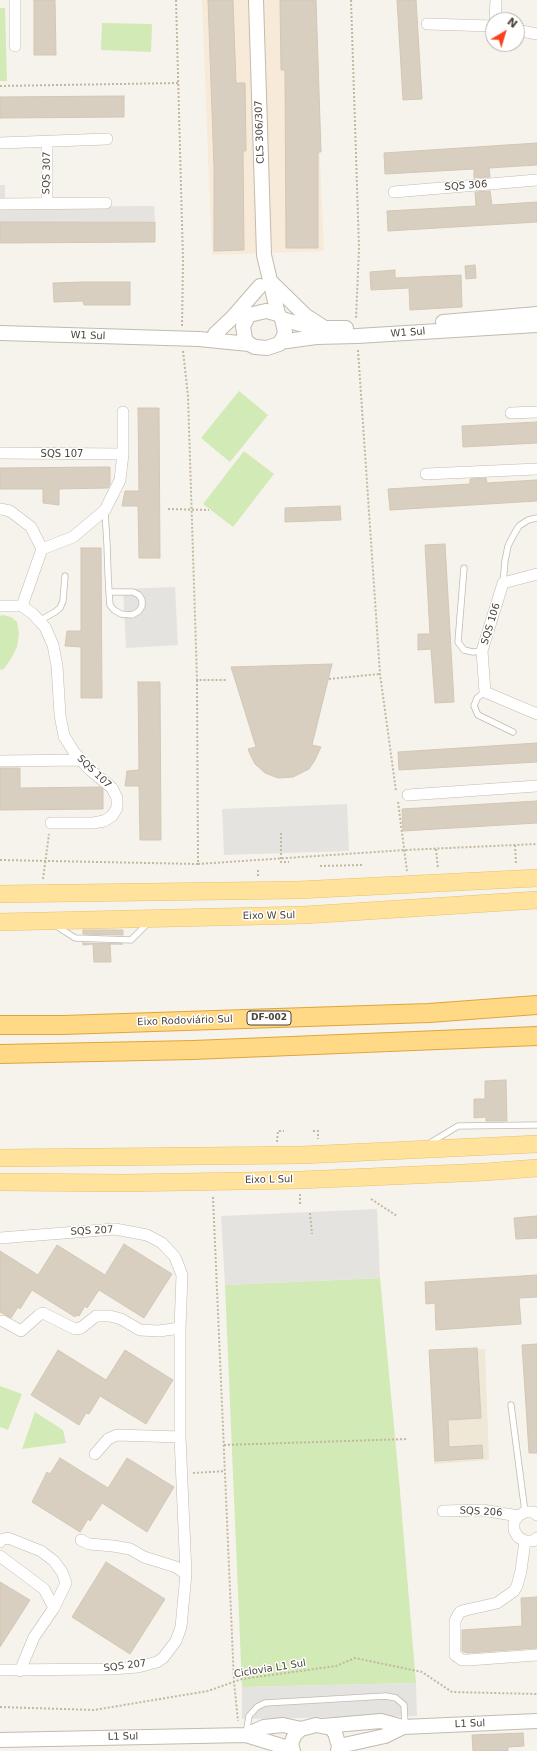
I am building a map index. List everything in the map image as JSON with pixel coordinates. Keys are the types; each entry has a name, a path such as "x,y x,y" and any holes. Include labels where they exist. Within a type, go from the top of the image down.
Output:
{"highway":[{"name":"Eixo Rodoviário Sul","path":"0,1025 429,1014 537,1005"},
{"path":"0,1054 193,1050 537,1036"}],"main road":[{"path":"0,894 298,890 410,886 537,878"},
{"name":"Eixo W Sul","path":"0,922 305,915 537,900"},
{"path":"0,1158 302,1155 537,1144"},
{"name":"Eixo L Sul","path":"0,1182 125,1183 300,1180 537,1168"}],"street":[{"path":"15,0 15,46"},
{"name":"CLS 306/307","path":"256,0 265,283 280,317"},
{"path":"495,12 496,0"},
{"path":"427,24 485,26"},
{"path":"525,32 537,34"},
{"name":"SQS 307","path":"0,143 107,139"},
{"name":"SQS 307","path":"47,142 47,204"},
{"name":"SQS 306","path":"394,192 537,180"},
{"name":"SQS 307","path":"0,204 106,203"},
{"path":"216,334 265,283 306,316 324,327"},
{"name":"CLS 306/307","path":"247,317 265,283"},
{"path":"266,311 280,317 284,332 280,342 268,348 255,347 249,344 243,332 247,317 266,311"},
{"name":"W1 Sul","path":"280,342 356,332 537,314"},
{"name":"W1 Sul","path":"199,339 216,334 247,317"},
{"name":"W1 Sul","path":"280,317 314,328 324,327 356,332 537,325"},
{"name":"W1 Sul","path":"0,333 199,339 249,344"},
{"path":"42,549 73,537 105,510 120,480 123,454 123,412"},
{"path":"511,413 537,412"},
{"name":"SQS 107","path":"0,453 123,454"},
{"path":"426,474 537,469"},
{"path":"0,509 10,512 31,528 42,549 22,606 0,606"},
{"path":"503,583 537,574"},
{"name":"SQS 106","path":"485,692 482,651 503,583"},
{"name":"SQS 107","path":"22,606 33,614 39,621 50,639 56,659 60,715 64,736 81,760 112,788 117,798 117,808 112,816 104,821 93,823 51,823"},
{"path":"485,692 537,714"},
{"path":"0,761 81,760"},
{"path":"408,795 537,786"},
{"name":"SQS 207","path":"0,1238 115,1229 147,1235 162,1243 175,1257 182,1275 180,1328 180,1437 186,1574 181,1627 176,1641 163,1658 157,1662 138,1667 112,1669 0,1670"},
{"path":"3,1321 21,1331 43,1313 75,1329 81,1328 96,1316 110,1316 121,1319 140,1330 158,1331 180,1328"},
{"path":"95,1454 108,1439 117,1435 180,1437"},
{"name":"SQS 206","path":"443,1511 483,1510 522,1514 533,1512 537,1515"},
{"name":"SQS 206","path":"522,1514 514,1522 514,1530 518,1537 525,1541"},
{"path":"0,1542 1,1540 8,1538 18,1540 41,1551 54,1561 62,1572 66,1583 54,1608 34,1637 20,1671"},
{"path":"537,1538 532,1541 525,1541 521,1571 514,1592 497,1603 460,1612 455,1621 455,1655 462,1660 537,1655"},
{"path":"81,1540 89,1544 118,1546 130,1549 144,1557 169,1564 186,1574"},
{"path":"0,1556 44,1589 54,1608"},
{"path":"44,1589 66,1583"},
{"name":"L1 Sul","path":"242,1735 264,1727 283,1725 301,1729 316,1725 323,1726 381,1721 404,1727 537,1721"},
{"path":"323,1726 331,1728 335,1733 338,1748"},
{"name":"L1 Sul","path":"338,1748 385,1736 404,1727"},
{"path":"292,1750 292,1739 301,1729"},
{"name":"L1 Sul","path":"0,1740 242,1735 292,1750"}],"lane":[{"path":"105,510 109,592 110,605 114,610 121,614 132,615 139,611 142,606 142,600 139,595 133,592 109,592"},
{"path":"503,583 508,546 513,536 519,526 528,520 537,518"},
{"path":"464,568 458,642 464,650 473,652 482,651"},
{"path":"39,621 60,608 63,601 65,576"},
{"path":"485,692 477,698 474,706 478,715 513,732"},
{"path":"420,1150 458,1126 537,1125"},
{"path":"511,1405 522,1514"},
{"path":"242,1735 249,1716 256,1707 265,1703 386,1696 396,1698 404,1705 404,1727"}],"path":[{"path":"176,0 183,261 182,339 188,396 197,680 198,864"},
{"path":"351,0 359,248 356,332 380,674 410,886"},
{"path":"0,86 178,83"},
{"path":"168,509 209,510"},
{"path":"329,679 380,674"},
{"path":"197,680 227,680"},
{"path":"41,894 51,823"},
{"path":"281,833 281,862 289,862"},
{"path":"0,860 198,864 405,850 537,844"},
{"path":"515,845 517,879"},
{"path":"436,849 439,884"},
{"path":"320,866 363,865"},
{"path":"213,1181 234,1682 242,1735"},
{"path":"371,1199 397,1216"},
{"path":"310,1213 312,1234"},
{"path":"224,1445 408,1439"},
{"path":"181,1473 225,1471"},
{"name":"Ciclovia L1 Sul","path":"0,1708 94,1710 208,1691 242,1679 336,1666 355,1658 422,1672 452,1692 537,1694"}],"shaded area":[{"path":"202,0 313,0 324,251 212,255"},
{"path":"0,185 5,185 5,199 0,199"},
{"path":"154,206 155,221 0,222 0,207"},
{"path":"175,587 178,645 126,648 123,589"},
{"path":"347,804 349,851 224,855 222,809"},
{"path":"377,1209 380,1278 225,1285 221,1216"},
{"path":"485,1349 489,1460 434,1464 431,1350"},
{"path":"416,1683 417,1716 242,1719 242,1687"}],"green space":[{"path":"0,8 5,8 7,81 0,81"},
{"path":"102,23 152,24 151,52 101,50"},
{"path":"239,391 268,415 230,462 201,438"},
{"path":"244,451 274,474 233,527 203,504"},
{"path":"3,615 11,617 17,622 19,634 17,647 12,657 4,669 0,670 0,616"},
{"path":"380,1278 416,1683 242,1687 225,1285"},
{"path":"0,1386 22,1394 8,1430 0,1427"},
{"path":"35,1412 63,1430 66,1443 22,1449"}],"building":[{"path":"34,0 55,0 56,55 34,55"},
{"path":"208,0 233,0 236,83 245,83 246,151 243,151 244,250 214,251 214,167"},
{"path":"280,0 316,0 321,152 318,152 318,248 286,248 285,70 281,70"},
{"path":"397,0 416,0 422,99 403,100"},
{"path":"124,96 124,117 0,118 0,97"},
{"path":"537,143 537,165 489,168 490,177 474,178 474,169 385,174 384,153"},
{"path":"490,191 492,205 537,202 537,222 388,231 387,211 476,206 475,192"},
{"path":"0,222 155,222 155,242 0,243"},
{"path":"475,265 476,278 466,279 465,266"},
{"path":"395,270 395,278 461,275 462,307 410,310 409,288 371,290 370,272"},
{"path":"130,282 130,305 84,305 83,301 54,302 53,283"},
{"path":"138,408 159,408 160,558 139,558 138,506 122,506 125,491 139,491"},
{"path":"537,422 537,443 463,447 462,426"},
{"path":"110,467 110,484 108,488 59,489 59,505 43,503 43,489 0,489 0,468"},
{"path":"486,478 487,483 537,480 537,501 390,510 388,489 470,484 470,479"},
{"path":"340,506 341,520 285,522 285,508"},
{"path":"445,544 454,702 435,703 431,649 418,650 418,634 430,634 425,545"},
{"path":"81,548 101,548 102,698 81,698 81,647 65,646 67,631 81,631"},
{"path":"332,664 312,745 321,747 315,760 309,769 293,777 278,778 265,773 255,764 248,749 256,747 231,667"},
{"path":"138,682 160,682 161,840 140,840 139,786 125,786 127,771 139,770"},
{"path":"537,743 537,762 399,770 398,752"},
{"path":"0,768 20,768 20,788 100,787 103,789 103,809 0,810"},
{"path":"537,801 537,823 403,831 402,809"},
{"path":"83,930 123,930 123,935 83,934"},
{"path":"83,943 123,944 110,944 111,962 94,962 93,944 83,945"},
{"path":"506,1080 507,1121 486,1121 486,1117 474,1118 474,1099 485,1099 485,1081"},
{"path":"537,1216 537,1238 516,1239 514,1218"},
{"path":"124,1244 172,1274 144,1318 99,1290 87,1308 85,1306 79,1316 77,1315 75,1317 32,1290 20,1309 18,1307 11,1318 0,1312 0,1251 38,1275 57,1245 105,1275"},
{"path":"537,1275 537,1297 519,1298 521,1324 436,1330 435,1303 426,1304 425,1282"},
{"path":"537,1344 537,1453 529,1453 522,1345"},
{"path":"477,1348 481,1418 448,1420 449,1447 482,1445 483,1458 435,1461 429,1350"},
{"path":"58,1350 106,1380 125,1350 173,1380 146,1424 100,1396 89,1414 86,1413 79,1425 31,1395"},
{"path":"60,1458 108,1488 127,1458 174,1487 147,1532 102,1503 90,1521 88,1519 80,1532 32,1502 47,1472 50,1474"},
{"path":"106,1562 165,1599 130,1654 72,1617"},
{"path":"0,1582 30,1600 0,1647"},
{"path":"537,1597 537,1648 467,1653 462,1651 462,1630 522,1626 521,1598"},
{"path":"523,1733 524,1746 508,1747 508,1751 473,1751 472,1735"}]}
